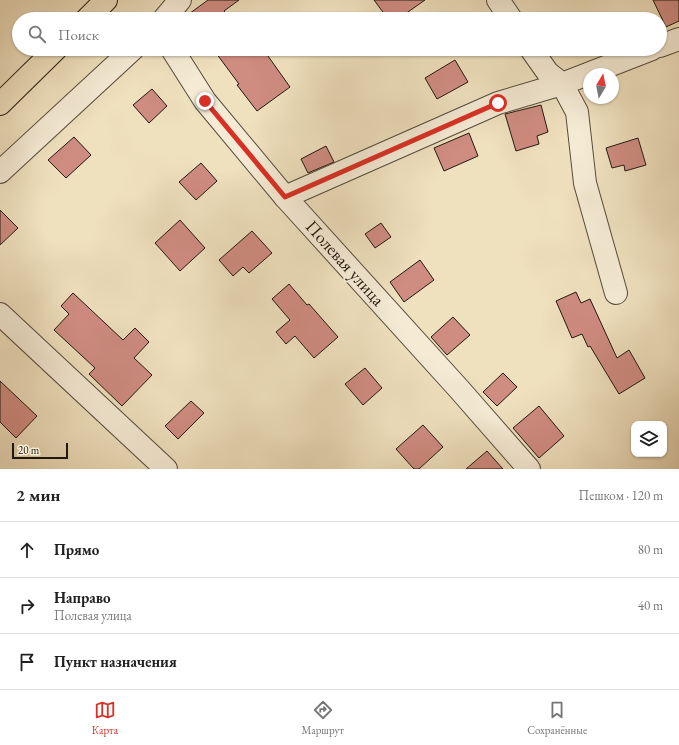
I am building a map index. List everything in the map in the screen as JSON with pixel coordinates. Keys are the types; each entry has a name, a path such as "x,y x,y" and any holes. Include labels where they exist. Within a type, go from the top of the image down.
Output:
{"main road":[{"path":"94,12 106,0"},
{"path":"0,104 49,56"}],"street":[{"path":"170,12 180,0"},
{"path":"498,0 506,12"},
{"path":"667,43 679,39"},
{"path":"0,172 125,56"},
{"name":"Полевая улица","path":"176,56 205,101 285,197 459,389 529,469"},
{"path":"536,56 548,73 562,84 577,112 585,183 616,293"},
{"path":"285,197 498,103 562,84 634,56"},
{"path":"3,324 166,469"}],"building":[{"path":"208,0 239,0 224,11 225,12 192,12"},
{"path":"374,0 425,0 408,12 383,12"},
{"path":"653,0 679,0 679,21 667,27 667,12 659,12"},
{"path":"218,56 268,56 290,87 257,111 237,85 239,84"},
{"path":"455,60 468,82 437,99 425,78"},
{"path":"152,89 167,106 149,123 133,105"},
{"path":"541,105 548,132 537,136 539,144 516,151 505,114"},
{"path":"469,133 478,156 444,171 434,148"},
{"path":"74,137 91,155 66,178 48,160"},
{"path":"638,138 646,165 625,171 624,165 612,168 606,148"},
{"path":"326,146 334,162 308,173 301,159"},
{"path":"201,163 217,181 196,200 179,182"},
{"path":"0,210 18,228 0,245"},
{"path":"180,220 205,248 180,271 155,243"},
{"path":"381,223 391,237 375,248 365,234"},
{"path":"252,231 272,253 249,273 243,267 233,276 219,260"},
{"path":"420,260 434,280 404,302 390,282"},
{"path":"289,284 338,337 314,358 295,336 286,344 276,332 290,320 272,299"},
{"path":"576,292 581,303 590,299 617,358 629,350 645,378 619,394 590,346 588,347 582,334 572,338 556,301"},
{"path":"73,293 123,340 135,328 149,342 134,358 152,375 122,406 89,374 95,368 54,330 69,314 61,306"},
{"path":"453,317 470,335 447,355 431,337"},
{"path":"365,368 382,388 363,405 345,384"},
{"path":"503,373 517,387 497,406 483,392"},
{"path":"0,381 37,416 16,438 0,422"},
{"path":"191,401 204,413 178,439 165,426"},
{"path":"539,406 564,436 539,458 513,428"},
{"path":"423,425 443,447 419,469 414,469 396,449"},
{"path":"487,451 503,469 466,469"}],"route":[{"path":"205,101 285,197 498,103"}]}
